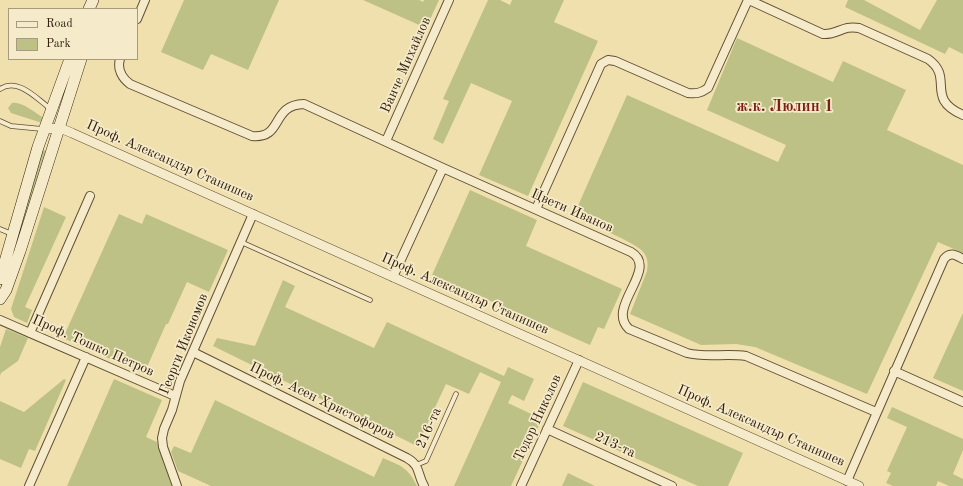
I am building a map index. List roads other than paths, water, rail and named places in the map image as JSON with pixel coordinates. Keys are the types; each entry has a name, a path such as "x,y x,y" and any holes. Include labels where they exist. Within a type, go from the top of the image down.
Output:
{"main road":[{"path":"0,279 12,234 44,130 70,60"},
{"path":"0,299 6,290 20,251 81,60"}],"street":[{"path":"138,16 145,0"},
{"name":"Ванче Михайлов","path":"386,142 449,0"},
{"path":"536,209 601,64 612,60 688,93 693,94 701,92 708,88 748,0 823,34 834,33 845,28 859,28 928,59 939,70 943,100 954,111 963,115"},
{"name":"Цвети Иванов","path":"120,60 120,71 124,80 130,84 252,136 258,137 270,132 274,128 283,111 296,104 304,104 631,252 638,257 640,269 622,311 623,321 629,329 687,354 736,354 746,356 876,412"},
{"path":"44,130 60,128 50,112"},
{"name":"Проф. Александър Станишев","path":"60,128 859,486"},
{"path":"393,277 443,168"},
{"path":"30,333 90,196"},
{"name":"Георги Икономов","path":"177,486 163,447 162,438 164,429 172,410 180,381 253,214"},
{"path":"847,480 894,371 946,257 952,254 963,259"},
{"name":"Проф. Тошко Петров","path":"0,320 175,396"},
{"name":"Проф. Асен Христофоров","path":"193,352 407,458 416,464"},
{"path":"29,486 86,357"},
{"name":"Тодор Николов","path":"521,486 579,360"},
{"path":"894,371 963,402"},
{"name":"213-та","path":"547,429 672,486"},
{"path":"416,464 424,486"}],"lane":[{"path":"0,89 12,86 24,89 47,106 50,112"},
{"path":"0,121 11,126 44,130"},
{"path":"0,229 12,234"},
{"path":"242,242 370,300"},
{"name":"216-та","path":"416,464 426,461 456,394"}],"district":[{"name":"ж.к. Люлин 1","path":"785,107"}]}
